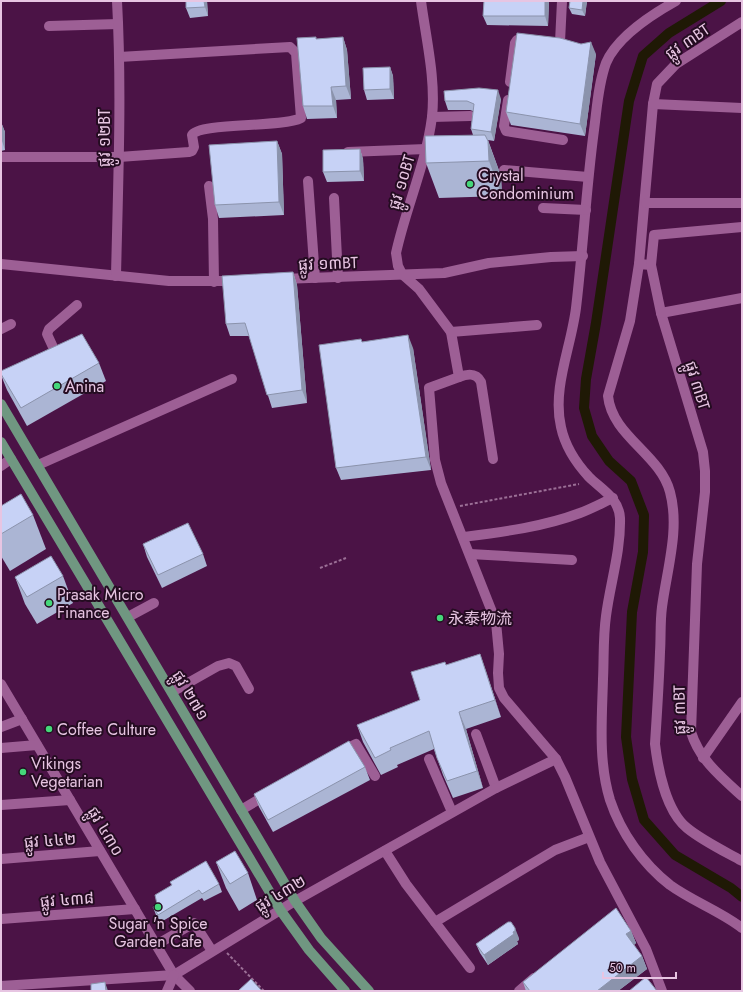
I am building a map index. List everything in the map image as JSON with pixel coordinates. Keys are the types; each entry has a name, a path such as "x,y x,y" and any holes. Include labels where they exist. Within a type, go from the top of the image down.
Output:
{"main road":[{"name":"ផ្លូវ ២៧១","path":"1,404 295,901 321,938 369,991"},
{"name":"ផ្លូវ ២៧១","path":"1,442 281,911 309,950 345,991"}],"street":[{"name":"ផ្លូវ ១២BT","path":"116,276 119,157 119,57 117,1"},
{"name":"ផ្លូវ ១០BT","path":"402,274 398,266 396,253 426,149 432,117 433,93 421,1"},
{"path":"560,43 562,1"},
{"path":"676,1 621,40 607,61 600,84 588,177 583,256 575,317 559,386 558,411 561,430 568,449 588,475 613,498 620,513 620,532 606,618 601,728 602,751 610,800 626,834 644,862 671,886 716,911 742,928"},
{"name":"ផ្លូវ ៣BT","path":"742,22 676,64 657,84 653,104 646,203 639,264 630,321 608,396 609,408 614,418 656,467 666,482 670,491 673,509 672,539 662,607 655,744 657,765 674,811 686,828 742,861"},
{"path":"49,26 118,24"},
{"path":"536,40 521,39 517,40 515,43 504,126 506,131 511,133 563,140"},
{"path":"1,157 119,157 192,152 194,147 192,135 196,131 211,128 286,122 299,120 302,116 296,52 290,47 119,57"},
{"path":"653,104 742,108"},
{"path":"432,117 470,116"},
{"path":"334,152 426,149"},
{"path":"504,170 588,177"},
{"path":"308,181 315,278"},
{"path":"209,186 213,219 214,282"},
{"path":"334,198 338,278"},
{"path":"646,203 742,203"},
{"path":"543,208 586,210"},
{"name":"ផ្លូវ ៣BT","path":"742,227 654,235 651,265 661,313 697,433 706,471 698,564 691,732 694,744 703,758 742,796"},
{"name":"ផ្លូវ ១៣BT","path":"268,280 444,272 497,262 583,256"},
{"path":"1,264 169,281 245,281"},
{"path":"639,264 651,265"},
{"path":"402,274 419,288 451,332 459,377"},
{"path":"661,313 742,298"},
{"path":"70,352 54,359 48,334 49,329 77,305"},
{"path":"1,329 11,324"},
{"path":"451,332 537,325"},
{"path":"493,459 482,382 475,375 468,374 428,388 435,460 441,483 496,622 500,688 504,698 556,759 565,777 619,908 646,950 652,975 662,991"},
{"path":"38,465 232,379"},
{"path":"1,466 12,460"},
{"path":"463,537 512,530 579,514 613,498"},
{"path":"470,554 572,560"},
{"path":"128,617 154,603"},
{"path":"172,692 218,666 229,663 236,666 249,689"},
{"name":"ផ្លូវ ៤៣០","path":"2,687 156,945 174,974 190,991"},
{"path":"703,758 742,702"},
{"path":"1,727 22,719"},
{"path":"476,734 496,788"},
{"path":"334,756 356,744 375,776"},
{"path":"1,748 38,745"},
{"path":"429,759 452,812"},
{"name":"ផ្លូវ ៤៣២","path":"1,986 174,974 281,911 295,901 452,812 496,788 556,759"},
{"path":"241,810 274,790"},
{"path":"1,805 70,800"},
{"path":"435,922 555,850 589,837"},
{"name":"ផ្លូវ ៤៤២","path":"1,859 100,851"},
{"path":"385,851 406,884 470,968"},
{"name":"ផ្លូវ ៤៣៨","path":"1,919 135,909"},
{"path":"156,945 194,924 216,949"},
{"path":"519,991 543,971"},
{"path":"167,991 174,974"}],"path":[{"path":"451,507 579,484"},
{"path":"320,568 346,558"},
{"path":"216,949 264,991"}],"building":[{"path":"186,1 204,1 205,7 186,8"},
{"path":"484,1 545,1 545,16 483,16"},
{"path":"570,1 583,1 582,10 569,8"},
{"path":"517,33 560,38 581,44 591,42 580,124 506,112"},
{"path":"316,37 316,39 343,37 346,86 331,87 333,106 303,106 297,38"},
{"path":"390,67 390,89 364,90 363,68"},
{"path":"479,88 498,90 491,132 471,129 474,104 467,101 445,101 444,91"},
{"path":"485,135 488,141 489,161 426,163 425,136"},
{"path":"277,141 279,202 215,205 209,145"},
{"path":"360,149 360,171 323,172 323,150"},
{"path":"293,272 302,390 267,395 245,323 226,324 222,276"},
{"path":"82,334 99,363 21,408 1,374 1,371"},
{"path":"408,335 426,457 336,468 319,345 361,339 362,342"},
{"path":"21,494 33,515 1,534 1,506"},
{"path":"188,523 203,554 158,575 143,544"},
{"path":"51,556 63,576 27,597 15,577"},
{"path":"480,654 495,700 459,712 477,771 447,781 437,758 429,731 390,748 391,750 375,758 357,725 420,700 411,672 445,662 446,665"},
{"path":"349,741 365,767 268,820 254,794"},
{"path":"235,851 248,873 230,884 216,862"},
{"path":"206,861 219,884 202,894 199,890 158,915 153,907 157,904 155,895 172,885 170,882"},
{"path":"616,908 631,931 626,934 642,956 597,991 530,991 523,982"},
{"path":"508,922 511,922 515,928 515,931 513,932 514,934 484,955 476,944"},
{"path":"646,977 657,991 629,991"},
{"path":"251,979 262,991 238,991"},
{"path":"105,982 106,991 91,991 91,984"}],"waterway":[{"path":"721,1 669,33 643,56 629,101 596,323 586,379 584,408 592,436 609,461 631,481 644,515 643,552 632,612 626,737 632,779 644,820 675,855 731,888 742,897"}],"place":[{"name":"Crystal Condominium","path":"470,184"},
{"name":"Anina","path":"57,386"},
{"name":"Prasak Micro Finance","path":"49,603"},
{"name":"永泰物流","path":"440,618"},
{"name":"Coffee Culture","path":"49,729"},
{"name":"Vikings Vegetarian","path":"23,772"},
{"name":"Sugar 'n Spice Garden Cafe","path":"158,907"}]}
